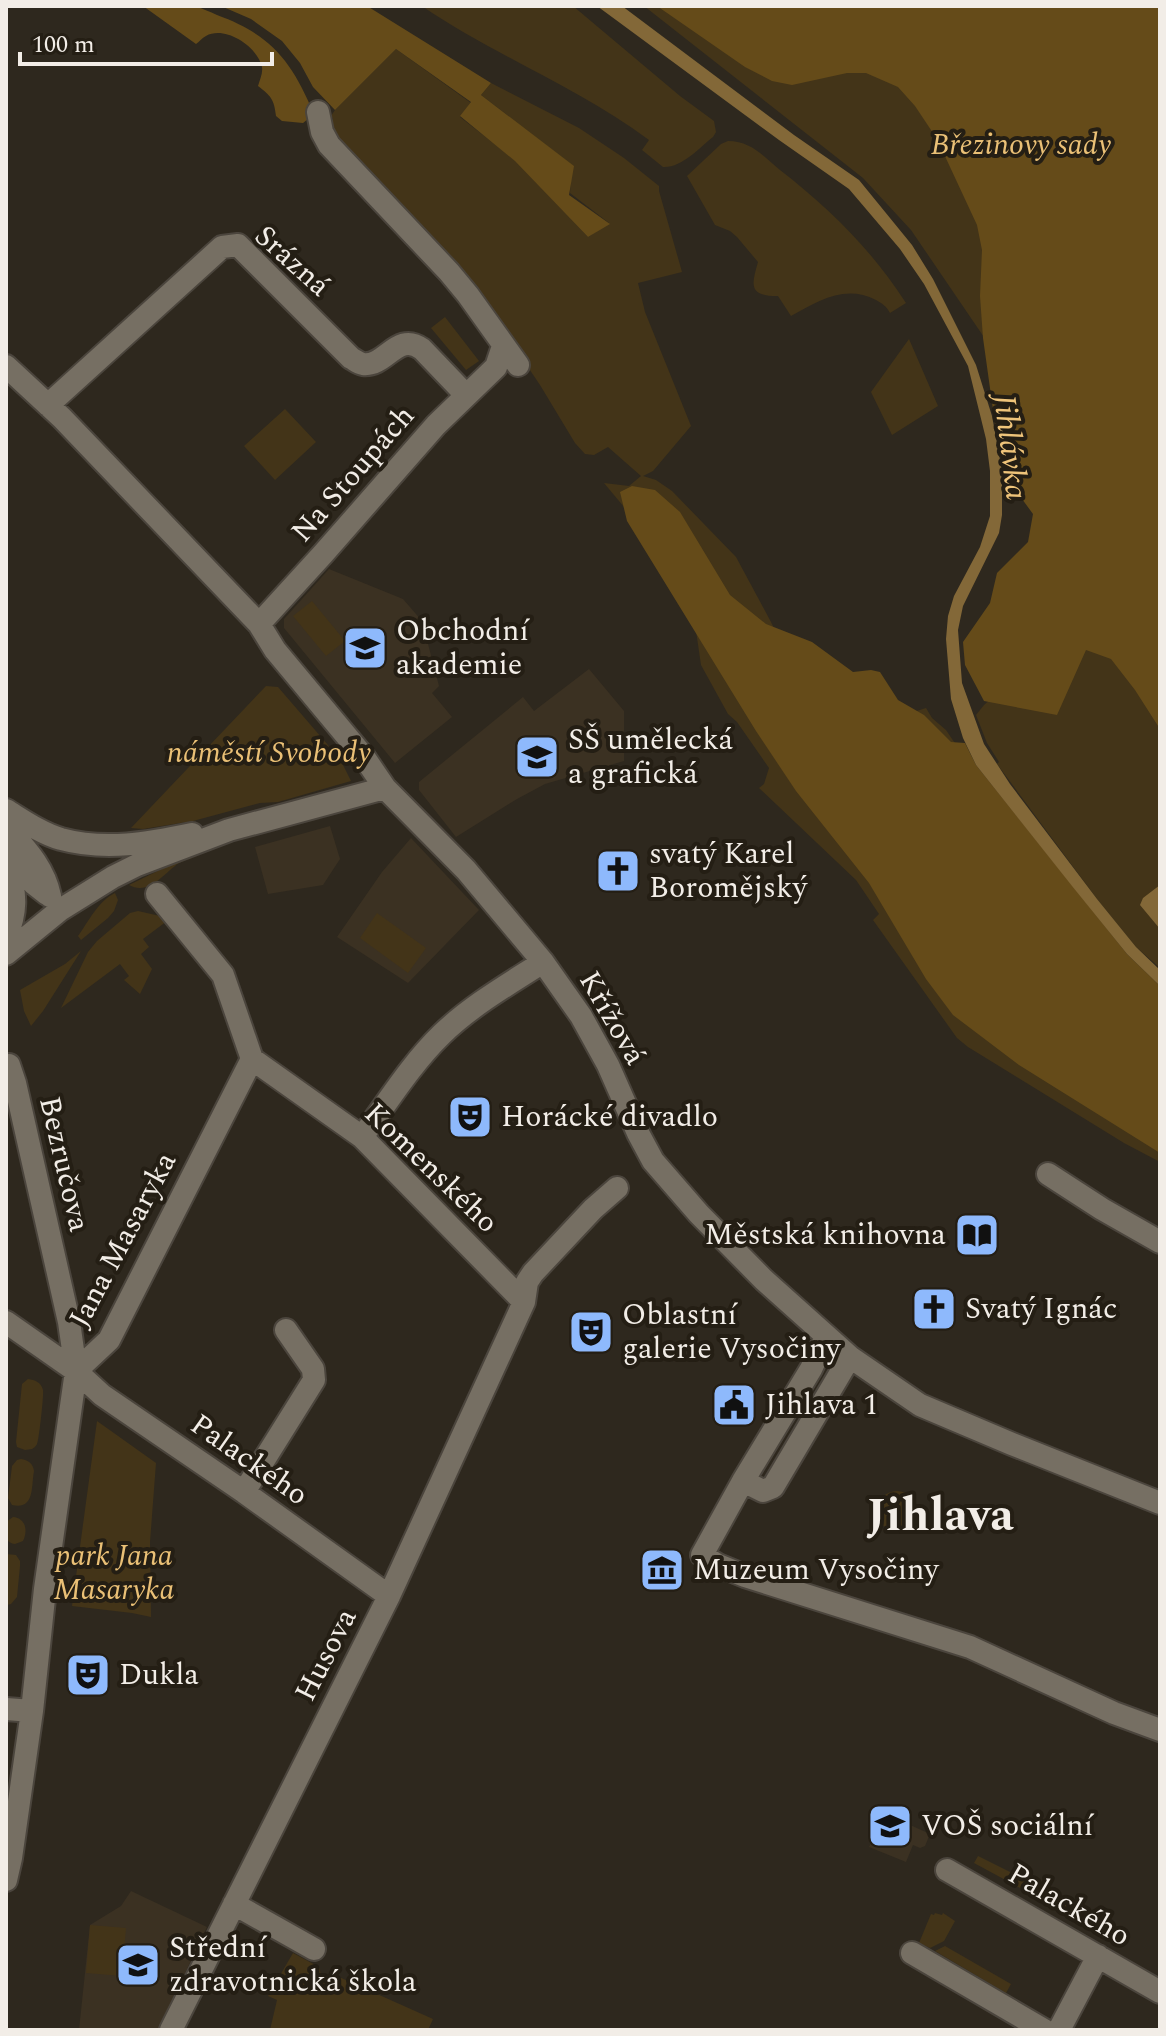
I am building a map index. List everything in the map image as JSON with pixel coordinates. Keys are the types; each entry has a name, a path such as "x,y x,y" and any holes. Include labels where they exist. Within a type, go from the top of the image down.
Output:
{"street":[{"name":"Na Stoupách","path":"259,624 499,356 468,295 329,145 322,132 318,112"},
{"name":"Srázná","path":"48,405 222,247 230,245 238,245 351,358 364,364 401,345 414,344 466,395"},
{"path":"6,366 48,405 259,624 275,650 364,757 385,788 229,830 137,865 55,903 6,954"},
{"name":"Křížová","path":"385,788 466,870 543,962 581,1016 653,1161 699,1214 764,1280 850,1357 920,1405 1160,1503"},
{"path":"6,810 42,831 80,843 138,845 196,833 229,830"},
{"path":"6,826 40,867 55,903"},
{"path":"6,851 55,903"},
{"path":"6,868 12,881 15,903 6,938"},
{"path":"157,894 223,975 252,1059"},
{"path":"362,1137 441,1034 475,1006 543,962"},
{"name":"Komenského","path":"252,1059 362,1137 524,1302"},
{"name":"Jana Masaryka","path":"6,1880 32,1711 45,1589 76,1371 109,1340 252,1059"},
{"name":"Bezručova","path":"9,1065 69,1322 76,1371"},
{"path":"1048,1174 1160,1242"},
{"name":"Husova","path":"171,2030 389,1596 524,1302 527,1282 593,1209 617,1188"},
{"name":"Palackého","path":"6,1322 76,1371 102,1395 389,1596"},
{"path":"244,1492 314,1380 313,1369 286,1330"},
{"path":"826,1337 811,1369 702,1555 745,1576 970,1647 1114,1713 1160,1730"},
{"path":"743,1481 763,1491 773,1487 850,1357"},
{"path":"6,1709 32,1711"},
{"name":"Palackého","path":"947,1870 1160,1992"},
{"path":"234,1904 314,1949"},
{"path":"912,1953 1044,2030"},
{"path":"1059,2030 1098,1956"}],"shaded area":[{"path":"597,6 622,6 859,180 912,245 933,279 976,365 992,416 1002,471 999,533 963,606 958,630 962,683 984,744 1010,784 1097,899 1136,947 1160,970 1160,986 1127,954 1072,886 976,765 963,738 951,699 946,639 948,616 954,596 980,547 990,516 990,471 986,439 968,366 924,284 900,249 849,189"},
{"name":"Obchodní akademie","path":"329,569 403,599 422,621 439,686 432,693 452,717 395,763 284,628 284,619"},
{"name":"SŠ umělecká a grafická","path":"589,669 624,711 624,761 545,784 456,837 419,790 419,782 523,697 534,711"},
{"path":"330,826 340,859 323,885 268,894 255,847"},
{"path":"411,838 479,910 408,983 337,937 382,872"},
{"path":"1160,885 1160,929 1140,905 1143,898"},
{"path":"886,1814 930,1834 925,1846 920,1848 913,1845 906,1862 869,1847"},
{"name":"Střední zdravotnická škola","path":"131,1891 207,1927 158,2030 79,2030 90,1925 121,1906"}],"green space":[{"path":"143,6 194,6 252,32 278,52 288,65 314,114 303,123 282,121 276,116 271,98 258,86 262,74 259,59 240,40 214,33 196,44"},
{"path":"221,6 367,6 491,83 481,95 574,166 569,195 610,224 588,237 515,161 460,116 471,102 396,49 335,110 313,87 300,63 282,41 251,19"},
{"path":"422,6 573,6 714,121 716,132 683,161 663,167 642,150 649,140 622,121 478,41"},
{"name":"Březinovy sady","path":"644,6 1160,6 1160,968 1136,947 1097,899 997,764 999,762 987,743 976,715 1066,626 990,346 911,230 863,178"},
{"name":"Březinovy sady","path":"657,6 1160,6 1160,729 1111,659 1086,650 1057,715 984,701 965,665 963,642 990,603 997,573 1028,542 1033,514 1005,470 995,424 983,338 980,296 982,250 977,225 937,139 915,106 898,87 866,73 847,73 792,85 772,81 745,67"},
{"path":"396,49 471,103 460,117 515,160 588,237 609,223 570,193 572,165 481,95 491,83 579,128 659,186 682,272 638,283 645,312 691,426 653,471 643,476 656,480 672,491 736,557 812,709 836,737 926,708 946,730 1092,928 1160,988 1160,1162 1124,1143 957,1038 873,920 879,914 856,880 759,788 764,784 769,768 728,714 701,665 695,624 624,507 604,483 629,486 641,476 608,447 594,455 585,454 503,330 325,129 333,119 331,116 335,110"},
{"path":"728,141 756,150 816,199 864,248 906,303 890,313 884,305 865,295 843,294 822,300 791,316 778,296 757,292 754,277 758,262 737,237 715,225 687,176"},
{"path":"445,317 479,361 466,370 431,328"},
{"path":"909,339 938,406 892,435 871,392"},
{"path":"285,409 316,442 275,480 244,446"},
{"path":"632,486 655,490 680,512 730,595 766,624 812,642 853,672 880,672 898,700 924,715 951,742 965,743 976,765 1127,954 1160,986 1160,1153 1019,1065 953,1015 926,979 869,883 796,791 756,731 627,521 620,492"},
{"path":"312,601 345,641 326,656 293,616"},
{"name":"náměstí Svobody","path":"266,686 278,687 340,759 351,781 278,802 260,803 193,821 131,828"},
{"path":"204,854 179,863 150,886 136,888 129,885 172,864"},
{"path":"115,893 118,900 114,911 81,940 78,936 94,912"},
{"path":"138,911 160,916 167,921 143,939 149,947 141,954 152,969 140,994 124,980 129,976 120,964 61,1008 88,952 130,913"},
{"path":"377,913 426,948 408,973 360,938"},
{"path":"81,951 43,1011 31,1026 20,990"},
{"path":"28,1379 39,1383 43,1393 37,1444 25,1450 17,1447 16,1442 22,1384"},
{"name":"park Jana Masaryka","path":"97,1421 156,1463 150,1542 151,1617 72,1606"},
{"path":"21,1459 30,1462 34,1471 28,1501 19,1506 12,1505 8,1498 12,1466"},
{"path":"897,1491 911,1497 917,1511 911,1525 897,1531 883,1525 877,1511 883,1497"},
{"path":"13,1517 23,1522 25,1529 23,1541 15,1544 7,1539 6,1533 6,1522"},
{"path":"6,1554 16,1555 20,1561 17,1597 7,1605"},
{"path":"978,1856 1044,1889 1083,1913 1084,1917 1081,1921 974,1863"},
{"path":"943,1913 955,1921 944,1941 930,1948 919,1943 931,1914"},
{"path":"90,1925 126,1928 122,1976 86,1973"},
{"path":"945,1946 1011,1984 1006,1993 935,1951"},
{"path":"293,1953 319,1967 325,1979 339,1977 433,2019 428,2030 270,2030 277,2000 268,1996"}],"place":[{"name":"Obchodní akademie","path":"365,648"},
{"name":"SŠ umělecká a grafická","path":"537,757"},
{"name":"svatý Karel Boromějský","path":"618,871"},
{"name":"Horácké divadlo","path":"470,1117"},
{"name":"Městská knihovna","path":"977,1235"},
{"name":"Svatý Ignác","path":"934,1309"},
{"name":"Oblastní galerie Vysočiny","path":"591,1332"},
{"name":"Jihlava 1","path":"734,1405"},
{"name":"Muzeum Vysočiny","path":"662,1570"},
{"name":"Dukla","path":"88,1675"},
{"name":"VOŠ sociální","path":"890,1826"},
{"name":"Střední zdravotnická škola","path":"138,1965"}],"district":[{"name":"Jihlava","path":"940,1516"}],"water label":[{"name":"Jihlávka","path":"1010,447"}]}
